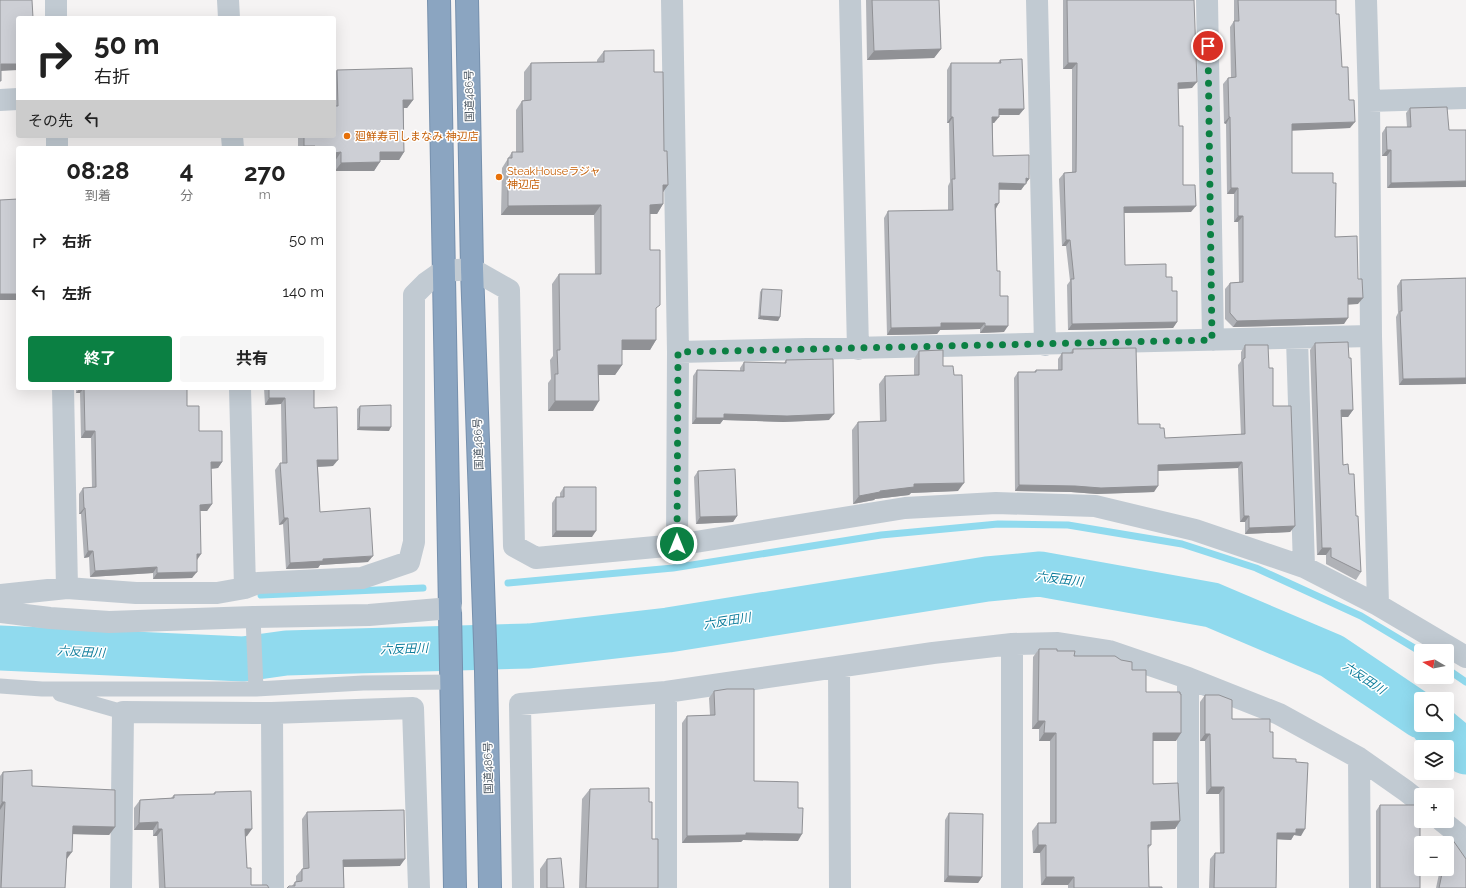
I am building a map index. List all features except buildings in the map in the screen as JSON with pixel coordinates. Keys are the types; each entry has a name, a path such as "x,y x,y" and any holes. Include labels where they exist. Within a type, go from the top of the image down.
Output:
{"highway":[{"path":"439,0 455,888"},
{"name":"国道486号","path":"468,0 472,269 486,671 490,888"}],"street":[{"path":"56,0 56,16"},
{"path":"228,0 229,16"},
{"path":"672,0 678,352 677,544"},
{"path":"850,0 858,349"},
{"path":"1037,0 1045,345"},
{"path":"1207,0 1212,340"},
{"path":"1366,0 1370,101 1371,336 1378,605"},
{"path":"1370,101 1466,98"},
{"path":"0,100 16,99"},
{"path":"0,595 67,588 144,593 217,593 245,588 258,583 362,578 409,562 414,542 414,295 426,283 443,271 472,269 509,290 514,546 536,558 677,544 905,508 996,503 1095,506 1195,530 1304,567 1378,605 1466,657"},
{"path":"678,352 1045,345 1371,336"},
{"path":"1297,339 1304,567"},
{"path":"63,390 67,588"},
{"path":"240,390 245,588"},
{"path":"0,612 50,618 109,622 253,622 451,611"},
{"path":"523,888 520,704 666,692 1012,644 1058,642 1109,652 1188,678 1279,714 1359,758 1414,797"},
{"path":"1012,644 1012,888"},
{"path":"839,667 840,888"},
{"path":"1188,678 1188,888"},
{"path":"666,692 666,888"},
{"path":"121,888 123,712 272,713 413,708 419,888"},
{"path":"272,713 273,888"},
{"path":"1359,758 1360,888"},
{"path":"1451,828 1457,833 1466,847"}],"lane":[{"path":"253,622 256,686"},
{"path":"0,686 42,689 256,686 364,683 452,678"},
{"path":"42,689 123,712"}],"waterway":[{"path":"508,583 673,568 881,535 998,524 1068,525 1182,544 1256,568 1361,616 1414,648"},
{"name":"六反田川","path":"0,648 243,659 286,653 529,646 668,630 987,579 1040,574 1212,605 1332,656 1414,711"},
{"path":"261,595 423,588"},
{"path":"1454,674 1466,682"},
{"name":"六反田川","path":"1442,732 1466,752"}],"place":[{"name":"廻鮮寿司しまなみ 神辺店","path":"347,136"},
{"name":"SteakHouseラジャ 神辺店","path":"499,177"}],"route":[{"path":"677,544 678,352 1212,340 1208,46"}]}
